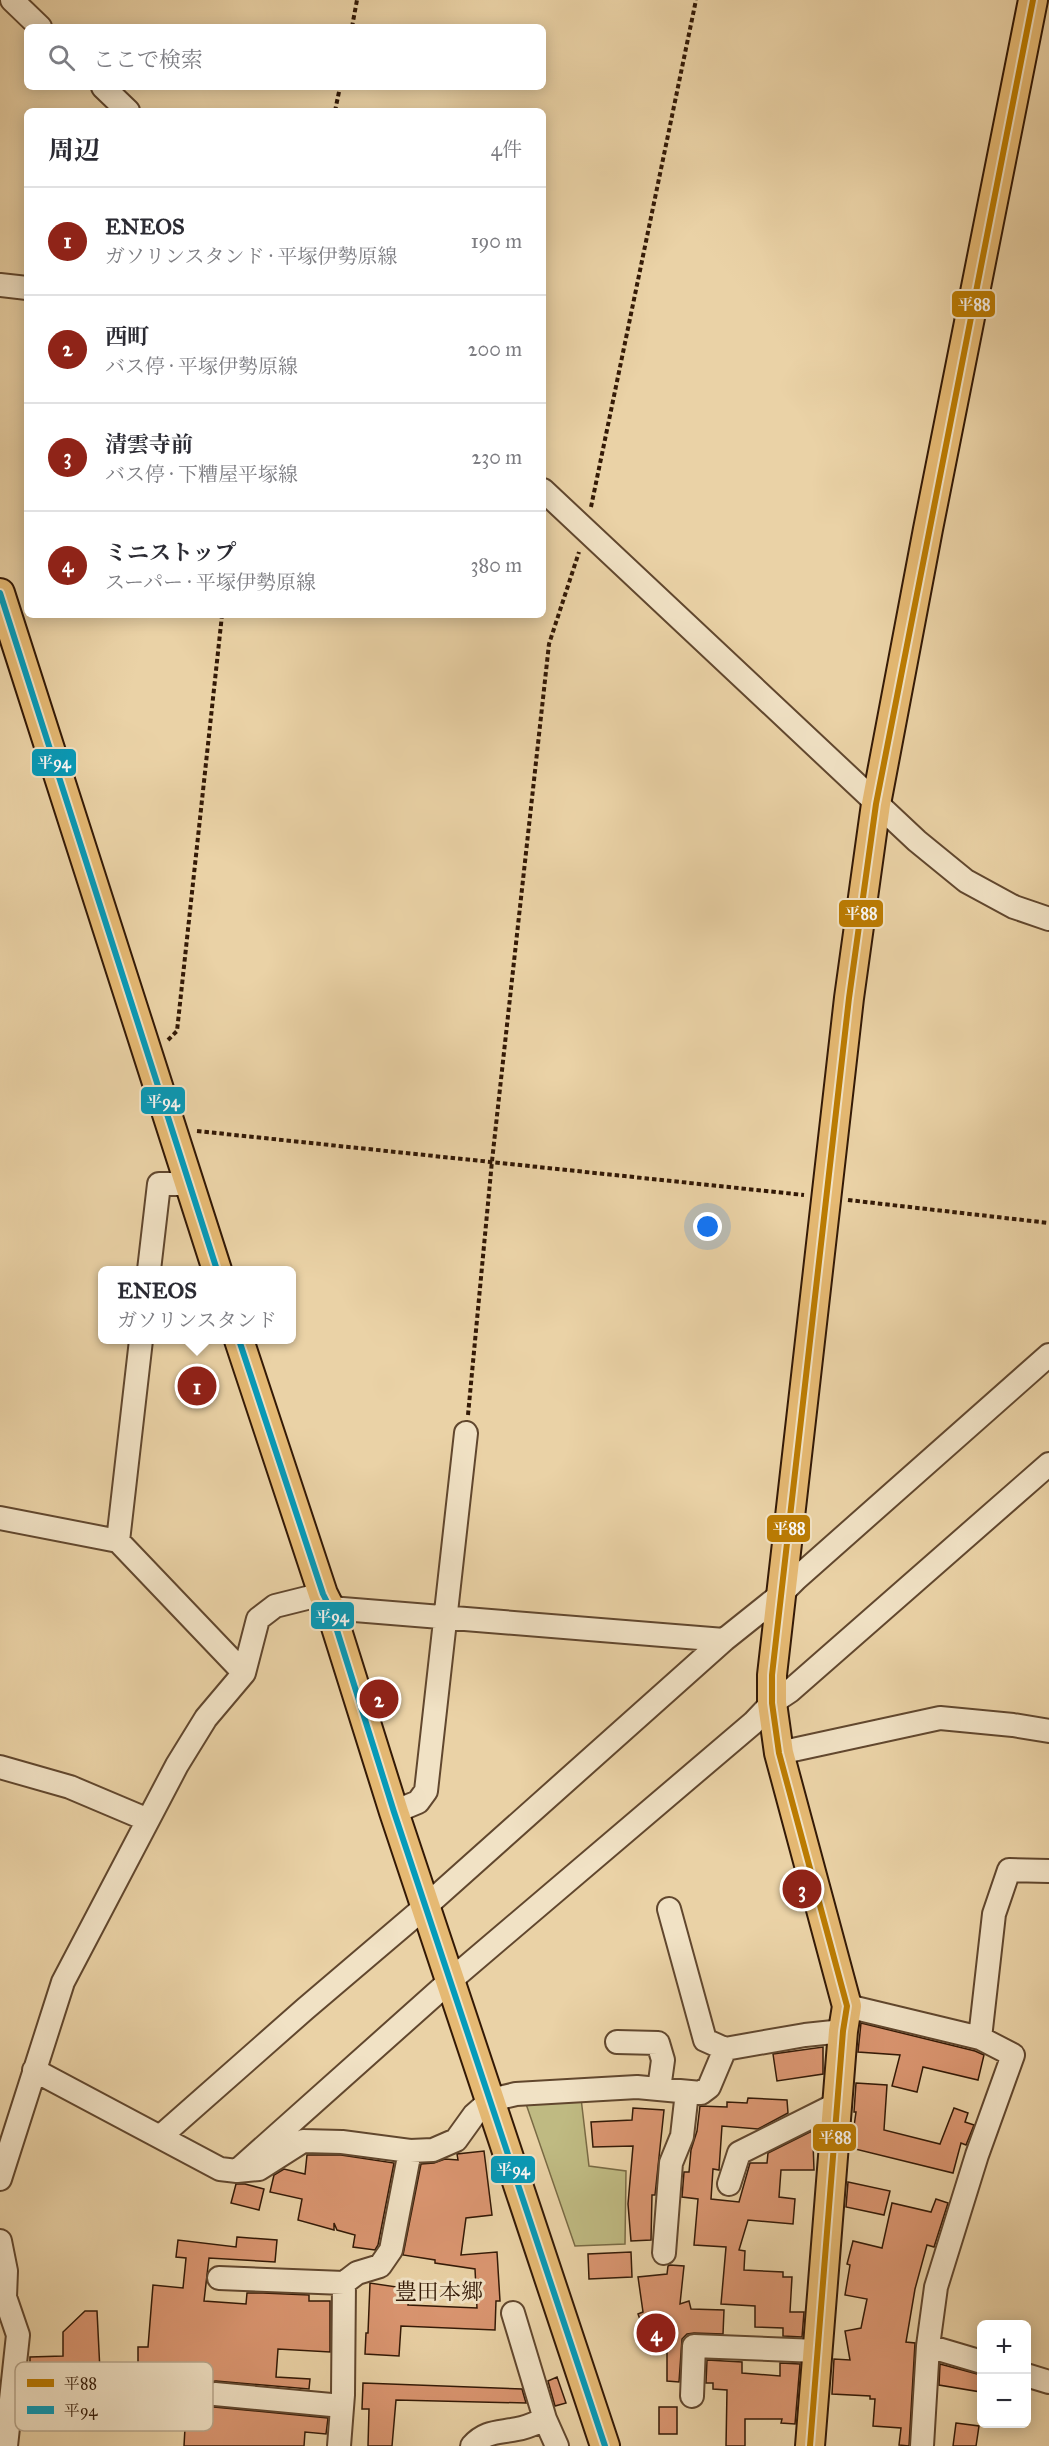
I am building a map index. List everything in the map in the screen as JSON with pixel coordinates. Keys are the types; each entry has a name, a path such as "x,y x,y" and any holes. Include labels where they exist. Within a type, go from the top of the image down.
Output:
{"main road":[{"path":"810,2446 845,2018 779,1753 772,1703 772,1675 779,1596 849,998 876,804 1033,0"},
{"path":"0,593 216,1266"},
{"path":"240,1344 605,2446"}],"street":[{"path":"12,0 37,24"},
{"path":"106,90 125,108"},
{"path":"0,285 24,288"},
{"path":"546,493 916,841 966,881 1014,907 1049,919"},
{"path":"149,1266 159,1184 189,1184"},
{"path":"118,1541 141,1344"},
{"path":"162,2136 305,2009 426,1906 724,1640 779,1596 804,1571 1049,1355"},
{"path":"394,1812 418,1802 426,1791 466,1433"},
{"path":"237,2171 450,1980 753,1723 772,1703 790,1691 1049,1464"},
{"path":"0,1518 118,1541 244,1673"},
{"path":"0,2179 63,1982 177,1765 206,1718 244,1673 258,1619 275,1606 326,1601 446,1617 724,1640"},
{"path":"779,1753 940,1718 1049,1731"},
{"path":"0,1767 70,1787 148,1820"},
{"path":"980,2038 994,1914 1010,1870 1049,1871"},
{"path":"669,1909 705,2040 725,2049 805,2035 845,2018 980,2038 1013,2055 977,2155 936,2287 928,2346 922,2446"},
{"path":"617,2042 658,2043 663,2060 659,2089"},
{"path":"34,2070 162,2136 220,2169 237,2171 259,2169 303,2141 342,2142 410,2151 433,2150 456,2139 474,2115 492,2100 516,2094 638,2087 701,2093 709,2087 725,2049"},
{"path":"664,2253 671,2163 682,2136 687,2092"},
{"path":"729,2184 739,2153 837,2104"},
{"path":"219,2278 344,2283 357,2273 380,2266 391,2250 410,2151"},
{"path":"0,2241 6,2271 5,2297 18,2335 15,2362"},
{"path":"339,2446 344,2283"},
{"path":"513,2313 545,2419 557,2446"},
{"path":"692,2396 694,2346 817,2351"},
{"path":"928,2346 977,2361"},
{"path":"6,2446 15,2363"},
{"path":"1031,2377 1049,2382"},
{"path":"214,2394 342,2406"},
{"path":"472,2446 478,2438 490,2432 518,2429 545,2419"}],"path":[{"path":"353,24 357,0"},
{"path":"466,1433 492,1161 549,644 586,531 696,0"},
{"path":"336,108 339,90"},
{"path":"144,1046 168,1040 177,1031 222,618"},
{"path":"173,1137 195,1131 492,1161 1049,1223"}],"shaded area":[{"path":"581,2098 589,2166 626,2171 625,2244 575,2246 525,2101"}],"building":[{"path":"861,2023 984,2055 978,2080 923,2067 917,2092 892,2086 900,2055 858,2052"},
{"path":"823,2047 823,2074 777,2081 773,2054"},
{"path":"856,2083 887,2085 884,2130 940,2144 954,2108 968,2113 965,2122 974,2125 966,2145 961,2143 953,2173 851,2148 856,2112 854,2112"},
{"path":"748,2098 787,2100 788,2113 758,2129 722,2126 719,2170 713,2169 711,2199 739,2202 750,2163 767,2163 768,2153 814,2130 818,2138 813,2142 814,2170 781,2170 779,2197 795,2199 793,2224 748,2220 739,2250 745,2251 744,2270 783,2272 783,2277 792,2277 790,2312 804,2312 802,2337 783,2336 783,2328 755,2327 755,2306 721,2304 726,2247 694,2245 698,2199 682,2197 684,2172 689,2172 700,2106 727,2107 727,2102 747,2103"},
{"path":"633,2108 664,2110 655,2195 652,2195 651,2240 631,2241 628,2204 633,2146 593,2147 591,2122 632,2120"},
{"path":"484,2151 492,2215 466,2218 461,2255 497,2252 500,2301 496,2301 495,2330 401,2326 399,2356 365,2354 370,2283 410,2289 408,2305 477,2308 475,2269 403,2255 421,2164 445,2159 458,2160 457,2154"},
{"path":"307,2155 341,2155 394,2163 378,2245 375,2250 353,2247 355,2235 337,2230 334,2223 334,2230 298,2220 302,2199 270,2192 274,2175 284,2169 305,2174"},
{"path":"848,2182 890,2191 884,2215 846,2207"},
{"path":"236,2184 264,2189 259,2210 231,2203"},
{"path":"936,2199 948,2203 934,2247 927,2245 915,2289 906,2342 915,2343 909,2446 899,2445 901,2428 873,2426 875,2399 870,2399 870,2396 832,2394 834,2359 850,2360 845,2331 861,2328 867,2299 845,2295 850,2265 847,2264 853,2241 882,2248 892,2203 931,2212"},
{"path":"237,2237 277,2240 275,2262 209,2258 204,2301 246,2304 247,2293 263,2293 309,2295 309,2301 330,2301 330,2352 278,2349 276,2377 310,2379 309,2389 213,2381 213,2362 138,2362 138,2347 148,2347 153,2285 183,2288 186,2258 176,2257 178,2240 236,2247"},
{"path":"631,2252 632,2277 589,2279 588,2254"},
{"path":"670,2265 684,2266 680,2304 689,2301 691,2309 724,2310 723,2334 694,2333 687,2334 682,2339 679,2382 667,2381 667,2351 661,2353 657,2341 649,2344 638,2314 643,2312 638,2277 667,2274"},
{"path":"85,2311 97,2311 100,2362 30,2362 30,2357 63,2356 63,2332"},
{"path":"707,2360 742,2362 742,2373 780,2376 780,2363 800,2364 795,2424 781,2423 782,2419 745,2419 745,2446 726,2446 727,2390 713,2389 713,2383 706,2383"},
{"path":"940,2364 977,2374 977,2391 939,2385"},
{"path":"557,2377 566,2403 555,2406 548,2381"},
{"path":"363,2383 522,2389 526,2403 396,2400 392,2446 368,2446 369,2409 362,2409"},
{"path":"213,2406 328,2418 326,2434 305,2432 304,2446 184,2446 185,2431 213,2431"},
{"path":"659,2407 677,2407 677,2434 659,2434"},
{"path":"956,2423 977,2426 979,2428 976,2446 953,2446"}],"transit line":[{"name":"平88","path":"810,2446 843,2031 847,2006 779,1753 772,1703 772,1675 849,998 876,804 1033,0"},
{"name":"平94","path":"0,593 216,1266"},
{"name":"平94","path":"240,1344 323,1594 330,1608 394,1812 605,2446"}],"place":[{"name":"ENEOS","path":"197,1386"},
{"name":"西町","path":"379,1699"},
{"name":"清雲寺前","path":"802,1889"},
{"name":"ミニストップ","path":"656,2333"}],"district":[{"name":"豊田本郷","path":"439,2291"}]}
